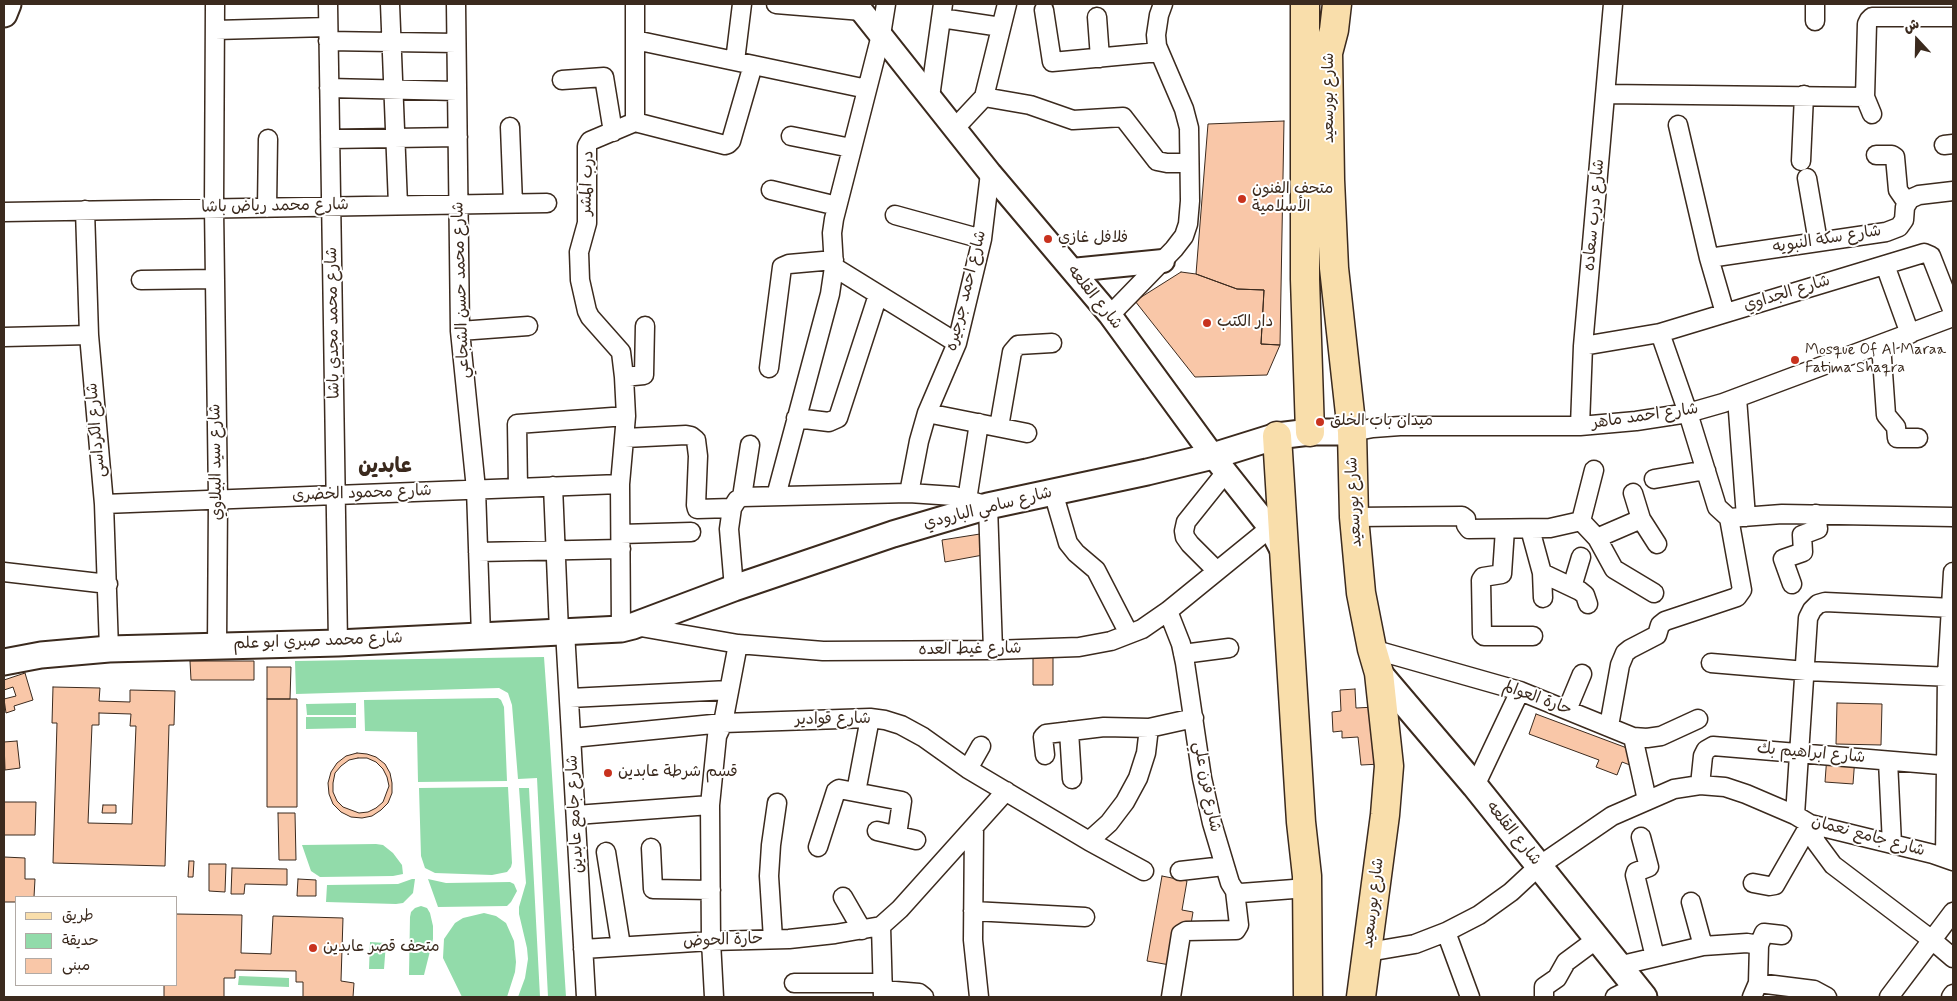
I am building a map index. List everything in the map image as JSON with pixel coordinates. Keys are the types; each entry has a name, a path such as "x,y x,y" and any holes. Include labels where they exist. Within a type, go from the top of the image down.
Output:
{"main road":[{"path":"4,14 8,4"},
{"name":"شارع بورسعيد","path":"1305,4 1305,279 1310,432"},
{"name":"شارع بورسعيد","path":"1337,4 1334,30 1328,53 1330,180 1334,268 1352,432 1354,517 1361,593 1376,661 1389,766 1385,815 1361,997"},
{"name":"شارع سامي البارودي","path":"627,627 978,503 1053,492 1147,472 1219,464 1277,436 1310,432 1352,432"},
{"path":"1277,436 1307,888 1308,997"},
{"name":"شارع محمد صبري ابو علم","path":"4,662 41,655 109,649 338,643 627,627"},
{"name":"شارع القلعه","path":"1376,661 1618,966 1631,994"}],"street":[{"name":"شارع سيد البيلاوي","path":"216,4 214,208 218,499 217,646"},
{"name":"شارع محمد مجدي باشا","path":"328,4 338,643"},
{"path":"390,4 398,205"},
{"name":"شارع محمد حسن الشجاعي","path":"456,4 460,331 476,489 481,636"},
{"path":"634,4 635,122 725,145 728,144 731,141 753,65"},
{"path":"735,62 742,4"},
{"path":"776,4 859,7"},
{"path":"776,496 830,294 834,264 832,233 837,206 881,35 886,4"},
{"path":"955,128 984,97 1007,4"},
{"path":"1110,315 1163,261 1184,236 1188,224 1189,128 1184,109 1160,52 1156,35 1163,4"},
{"name":"شارع درب سعاده","path":"1580,426 1583,346 1606,94 1612,4"},
{"name":"شارع القلعه","path":"859,7 990,173 1110,315 1219,464 1270,528 1284,554"},
{"path":"1044,10 1052,62 1160,52"},
{"path":"930,97 942,11 1001,27"},
{"path":"1872,114 1865,96 1867,24 1869,20 1872,18 1953,17"},
{"path":"1097,18 1100,58"},
{"path":"215,30 328,34 392,42 456,43"},
{"path":"635,40 867,89"},
{"path":"562,80 604,78 612,132"},
{"path":"329,88 457,91"},
{"path":"1606,94 1865,96"},
{"path":"1801,161 1804,96"},
{"path":"984,97 1030,105 1072,120 1123,116 1157,161 1167,164 1189,162"},
{"name":"درب المشر","path":"627,627 621,541 620,484 626,416 621,352 590,317 587,311 579,269 580,252 587,223 587,146 590,141 635,122"},
{"path":"1678,125 1709,258 1725,313"},
{"path":"510,127 513,204"},
{"path":"791,136 851,148"},
{"path":"330,139 458,137"},
{"path":"268,139 268,208"},
{"path":"1876,155 1892,155 1896,157 1898,190 1907,203 1910,199 1919,195 1953,192"},
{"name":"شارع احمد جرجيره","path":"909,493 927,413 957,343 982,239 990,173"},
{"path":"1807,178 1818,242"},
{"path":"772,190 837,206"},
{"name":"شارع محمد رياض باشا","path":"4,212 547,203"},
{"name":"شارع سكة النبويه","path":"1709,258 1886,232 1899,227 1904,220 1907,203"},
{"name":"شارع الكرداسى","path":"85,210 89,335 104,504 109,649"},
{"path":"895,215 982,239"},
{"name":"شارع الجداوي","path":"1583,346 1660,332 1924,253 1929,254 1953,312"},
{"path":"1072,270 1163,261"},
{"path":"768,368 782,267 789,264 834,264 878,295 957,343"},
{"path":"1885,265 1910,334"},
{"path":"141,280 215,279"},
{"path":"796,418 829,422 838,418 878,295"},
{"name":"شارع احمد ماهر","path":"1352,432 1400,426 1580,426 1636,421 1688,413 1737,398 1953,317"},
{"path":"460,331 528,326"},
{"path":"624,377 644,375 645,326"},
{"path":"1660,332 1688,413 1717,507 1737,517 1816,514 1953,518"},
{"path":"4,337 89,335"},
{"path":"999,427 1012,352 1018,345 1052,343"},
{"path":"1881,344 1886,415 1896,427 1897,438 1918,438"},
{"path":"1609,726 1620,665 1625,653 1657,635 1660,625 1665,621 1737,597 1740,594 1742,585 1737,517 1737,398"},
{"path":"927,413 1027,433"},
{"path":"518,488 517,424 626,416"},
{"path":"979,423 978,503 993,650"},
{"path":"625,438 692,436 696,440 698,456 697,509 776,496 909,493 954,496 978,503"},
{"path":"734,588 729,529 750,445"},
{"path":"1217,571 1185,538 1184,530 1186,522 1219,464"},
{"path":"1581,521 1594,470"},
{"path":"1654,479 1706,470"},
{"name":"شارع محمود الخضرى","path":"104,504 620,484"},
{"name":"شارع جامع عابدين","path":"553,486 562,631 570,698 586,997"},
{"path":"1053,492 1068,543 1076,554 1096,570 1129,634"},
{"path":"1633,493 1642,519 1657,544"},
{"path":"1792,584 1782,559 1803,552 1802,535 1818,529 1816,514"},
{"path":"1354,517 1462,516 1466,519 1466,526 1469,528 1505,529 1550,528 1581,521"},
{"path":"1597,538 1642,519"},
{"path":"1581,521 1597,538 1614,569 1654,593"},
{"name":"شارع غيط العده","path":"627,627 738,644 823,651 993,650 1079,647 1111,641 1142,629 1168,611 1270,528"},
{"path":"1505,529 1502,574 1483,577 1481,580 1483,636 1533,636"},
{"path":"1530,529 1542,573 1543,598"},
{"path":"478,552 556,550 691,532"},
{"path":"1572,587 1581,557"},
{"path":"4,572 108,584"},
{"path":"1949,859 1950,676 1953,572"},
{"path":"1542,573 1583,593 1588,604"},
{"path":"1754,884 1775,885 1802,819 1800,753 1808,618 1812,610 1818,604 1825,602 1952,608"},
{"name":"شارع فرن علي","path":"1168,611 1183,654 1202,778 1224,866 1235,891 1239,925 1236,930 1186,931 1181,934 1171,997"},
{"path":"714,997 711,941 710,805 717,736 723,723 738,644"},
{"path":"1183,654 1229,648"},
{"name":"حارة العوالم","path":"1376,661 1520,691 1633,737 1661,736 1698,720"},
{"path":"1711,663 1806,671 1950,676"},
{"path":"1567,710 1582,674"},
{"path":"570,698 729,690"},
{"path":"1475,786 1520,691"},
{"path":"856,792 870,718"},
{"name":"شارع قوادير","path":"572,738 723,723 870,718 885,720 901,725 923,737 968,769 1089,841 1144,871"},
{"path":"1045,756 1044,735 1069,730 1104,727 1149,728 1194,718"},
{"path":"1089,841 1109,823 1125,802 1138,778 1149,728"},
{"path":"1069,730 1072,779"},
{"path":"1633,737 1647,800"},
{"path":"968,769 981,746"},
{"name":"شارع ابراهيم بك","path":"1700,785 1703,756 1706,750 1713,746 1950,766"},
{"path":"1888,761 1892,844"},
{"name":"شارع جامع نعمان","path":"1368,952 1415,944 1446,932 1479,915 1510,892 1539,866 1612,816 1674,789 1700,785 1724,787 1802,819 1949,859"},
{"path":"818,847 836,790 839,788 902,801 897,835"},
{"path":"883,990 881,926 900,910 1006,792"},
{"path":"773,939 769,876 777,803"},
{"path":"576,815 710,805"},
{"path":"1802,819 1832,865 1953,958"},
{"path":"974,827 973,911 975,972 978,997"},
{"path":"877,831 916,840"},
{"path":"1641,837 1650,867 1636,872 1635,875 1655,957"},
{"path":"651,848 653,889 711,890"},
{"path":"606,852 621,946"},
{"path":"1180,871 1224,866"},
{"path":"1235,891 1307,888"},
{"path":"843,898 862,930"},
{"path":"1691,902 1703,946"},
{"path":"973,911 1085,917"},
{"path":"1889,997 1953,912"},
{"name":"حارة الحوض","path":"583,949 773,939 835,934 881,926"},
{"path":"1446,932 1470,997"},
{"path":"1782,935 1764,932 1759,945 1755,990 1792,992 1814,990 1827,997"},
{"path":"1544,997 1544,987 1557,978 1566,962 1597,939"},
{"path":"1618,966 1703,946 1747,943 1759,945"},
{"path":"802,988 883,990 920,993 924,997"}],"green space":[{"path":"544,657 566,997 548,997 537,778 518,779 512,705 508,693 499,688 296,694 295,661"},
{"path":"498,698 504,707 507,781 418,782 417,732 365,731 364,700"},
{"path":"356,703 356,715 307,715 306,704"},
{"path":"306,717 356,717 356,728 306,729"},
{"path":"508,787 512,863 507,872 492,875 435,873 425,868 421,856 419,788"},
{"path":"519,788 529,788 540,997 518,997 525,978 528,959 519,914 519,907 526,883"},
{"path":"302,845 383,845 393,853 402,865 403,874 393,876 320,877 311,871"},
{"path":"415,879 413,893 403,903 326,902 327,885 398,884"},
{"path":"428,879 446,883 510,882 514,884 517,891 507,906 438,907"},
{"path":"421,906 427,908 430,913 433,939 424,975 409,975 410,917 411,912 415,908"},
{"path":"484,913 496,916 506,923 514,941 515,972 507,997 462,997 443,958 444,939 455,923 463,918"},
{"path":"370,942 386,943 384,969 369,969"},
{"path":"239,976 289,978 289,987 238,985"}],"building":[{"name":"متحف الفنون الأسلامية","path":"1284,121 1280,345 1261,344 1264,290 1237,289 1196,274 1208,124"},
{"name":"دار الكتب","path":"1181,272 1196,274 1237,289 1264,290 1261,344 1280,345 1267,375 1195,377 1135,301"},
{"path":"980,534 983,555 945,562 942,540"},
{"path":"1033,657 1053,657 1053,685 1033,685"},
{"path":"190,661 254,661 254,680 191,680"},
{"path":"267,667 291,667 290,699 267,699"},
{"path":"25,673 33,700 14,706 15,710 6,713 4,699 16,696 13,687 4,690 4,680"},
{"path":"53,687 100,688 99,701 130,702 130,690 175,691 174,725 169,725 165,866 53,863 57,723 52,723","holes":["99,713 131,714 130,726 136,726 132,824 88,823 92,725 99,725"]},
{"path":"1355,689 1356,708 1376,707 1381,764 1361,765 1358,737 1342,738 1342,731 1333,732 1332,712 1341,711 1340,690"},
{"path":"267,699 297,699 297,807 267,807"},
{"path":"1837,703 1882,704 1881,745 1836,744"},
{"path":"1536,714 1635,751 1630,765 1622,762 1617,775 1596,767 1599,760 1529,734"},
{"path":"17,741 20,768 5,770 4,742"},
{"path":"357,753 376,757 385,764 390,773 392,793 388,803 372,816 362,818 351,817 341,812 333,804 329,794 328,783 331,772 337,763 346,756","holes":["367,758 376,762 383,769 389,786 383,802 368,812 359,813 343,807 337,801 333,792 333,783 335,773 349,760"]},
{"path":"1827,755 1855,757 1853,784 1825,782"},
{"path":"4,802 36,802 35,835 4,835"},
{"path":"103,805 116,805 116,813 102,813"},
{"path":"278,813 295,813 296,860 279,860"},
{"path":"4,857 25,858 25,879 35,879 34,896 15,896 15,902 4,902"},
{"path":"189,861 194,861 193,877 188,877"},
{"path":"209,864 226,864 225,892 209,891"},
{"path":"232,868 287,869 287,885 245,884 244,894 231,894"},
{"path":"1162,876 1187,881 1182,910 1193,912 1185,960 1170,965 1147,961"},
{"path":"298,879 316,880 316,896 297,896"},
{"path":"178,914 242,915 241,953 271,954 273,916 343,918 341,981 354,983 353,997 303,997 303,982 296,982 296,971 235,970 235,978 224,978 224,997 164,997 164,986 178,986"}],"place":[{"name":"متحف الفنون الأسلامية","path":"1242,199"},
{"name":"فلافل غازي","path":"1048,239"},
{"name":"دار الكتب","path":"1207,323"},
{"name":"Mosque Of Al Maraa Fatima Shaqra","path":"1795,360"},
{"name":"ميدان باب الخلق","path":"1320,422"},
{"name":"قسم شرطة عابدين","path":"608,773"},
{"name":"متحف قصر عابدين","path":"313,948"}],"district":[{"name":"عابدين","path":"385,468"}]}
